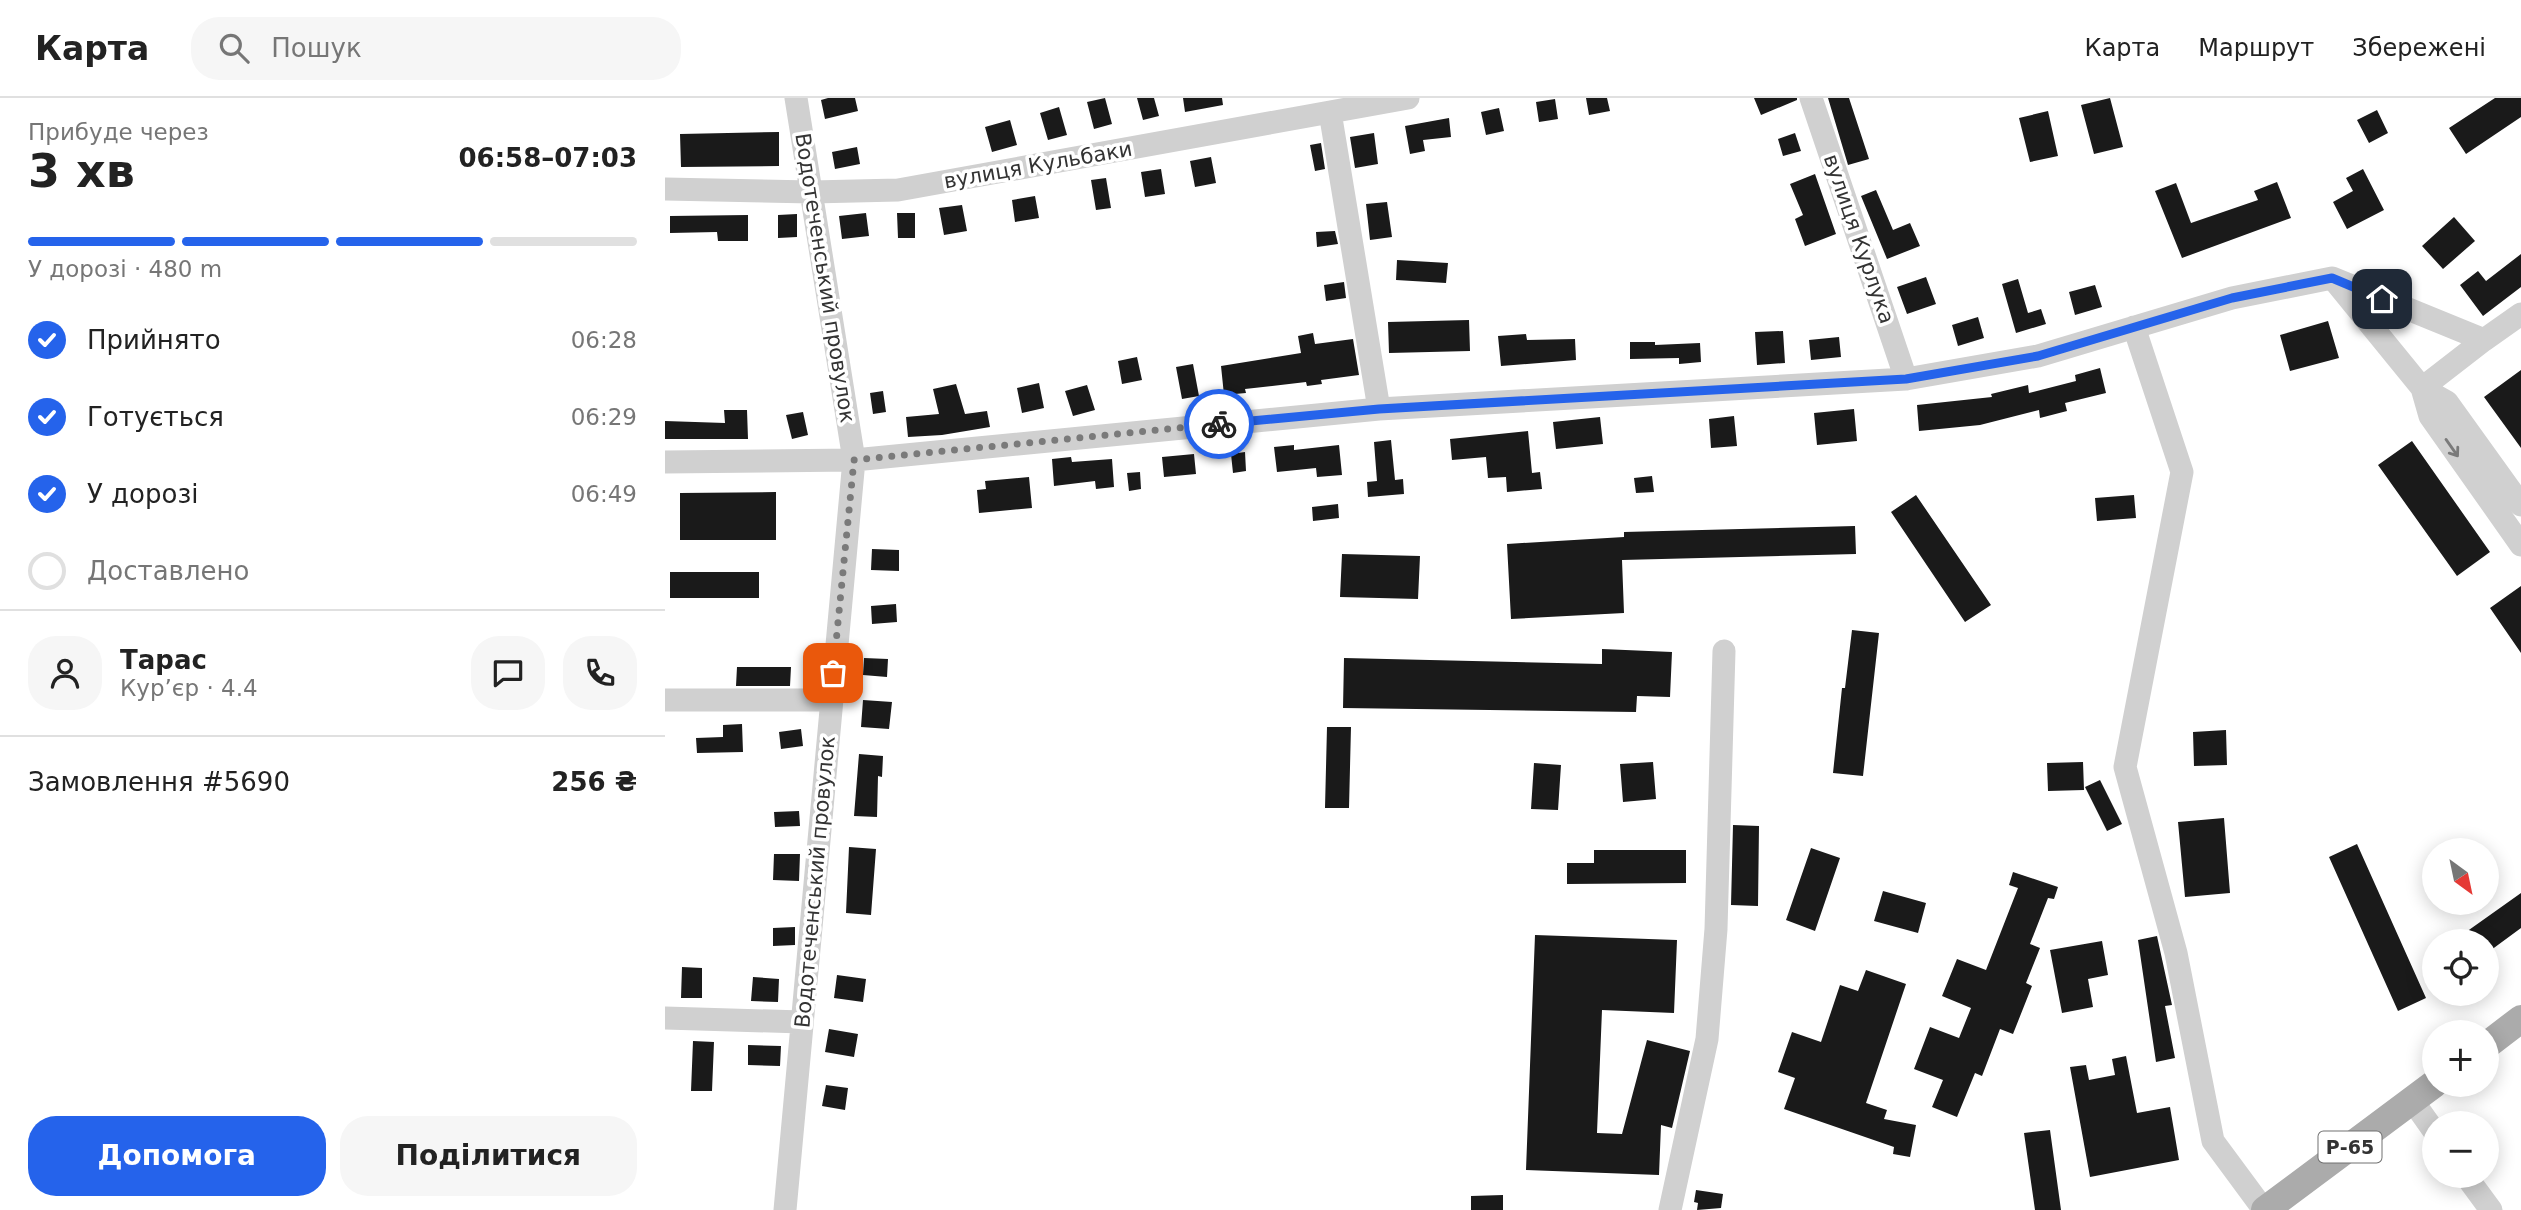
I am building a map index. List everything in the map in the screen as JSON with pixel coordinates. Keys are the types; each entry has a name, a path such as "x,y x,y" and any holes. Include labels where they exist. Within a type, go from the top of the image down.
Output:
{"main road":[{"path":"2499,1036 2521,1020"},
{"name":"Р-65","path":"2265,1210 2422,1093"}],"street":[{"name":"Водотеченський провулок","path":"785,1210 854,460 796,98"},
{"name":"вулиця Кульбаки","path":"665,189 812,192 898,190 1408,98"},
{"name":"вулиця Курлука","path":"1811,98 1906,379"},
{"path":"1330,112 1379,409"},
{"path":"665,462 854,460 1379,409 1906,379 2038,356 2232,298 2332,278 2484,341"},
{"path":"2332,278 2422,388 2447,402 2521,505"},
{"path":"2422,388 2521,314"},
{"path":"2134,327 2182,472 2125,767 2176,953 2213,1141 2265,1210"},
{"path":"2422,388 2430,416 2521,545"},
{"path":"1670,1210 1707,1040 1716,929 1724,651"},
{"path":"665,700 831,700"},
{"path":"665,1018 802,1022"},
{"path":"2475,1188 2491,1210"}],"building":[{"path":"855,98 858,111 825,119 821,100"},
{"path":"1105,98 1112,124 1094,129 1087,102"},
{"path":"1137,98 1154,98 1159,116 1143,120"},
{"path":"1183,98 1222,98 1223,105 1185,112"},
{"path":"1586,98 1607,98 1610,111 1589,115"},
{"path":"1754,98 1797,98 1797,100 1761,115"},
{"path":"1828,98 1849,98 1869,159 1848,165"},
{"path":"2110,98 2123,147 2094,154 2081,105"},
{"path":"2495,98 2521,98 2521,117 2466,154 2449,128"},
{"path":"1555,99 1558,119 1539,122 1536,102"},
{"path":"1059,107 1067,135 1048,140 1040,113"},
{"path":"1499,108 1504,131 1486,135 1481,112"},
{"path":"2377,110 2388,133 2369,143 2357,120"},
{"path":"2048,111 2058,156 2030,162 2019,118"},
{"path":"1449,118 1451,137 1423,140 1425,151 1410,154 1405,126"},
{"path":"1010,120 1017,145 992,152 985,127"},
{"path":"779,132 779,166 681,167 680,134"},
{"path":"1374,133 1378,164 1355,168 1350,137"},
{"path":"1795,133 1801,151 1783,156 1778,139"},
{"path":"1321,143 1325,169 1315,171 1310,145"},
{"path":"857,147 860,164 835,169 832,152"},
{"path":"1211,157 1216,183 1195,187 1190,161"},
{"path":"1161,169 1165,194 1145,197 1141,172"},
{"path":"2363,169 2384,210 2347,229 2333,202 2353,191 2346,178"},
{"path":"1815,174 1836,234 1805,246 1795,219 1803,215 1790,184"},
{"path":"1106,178 1111,208 1096,210 1091,180"},
{"path":"2277,182 2291,218 2182,258 2155,191 2176,183 2191,223 2258,200 2254,191"},
{"path":"1876,190 1893,230 1910,223 1920,246 1887,259 1861,196"},
{"path":"1035,196 1039,218 1015,222 1012,200"},
{"path":"1387,202 1392,237 1370,240 1366,204"},
{"path":"962,205 967,231 944,235 939,208"},
{"path":"866,213 869,236 842,239 839,216"},
{"path":"897,213 915,213 915,238 898,238"},
{"path":"797,214 797,237 778,238 778,215"},
{"path":"748,215 748,241 718,241 717,232 670,233 670,216"},
{"path":"2454,217 2475,241 2443,269 2422,246"},
{"path":"1335,231 1338,244 1317,247 1316,232"},
{"path":"2521,254 2521,287 2483,316 2460,285 2478,271 2486,281"},
{"path":"1397,260 1448,263 1446,283 1396,280"},
{"path":"1926,277 1936,304 1907,314 1897,287"},
{"path":"2018,279 2028,313 2041,309 2046,324 2016,333 2002,284"},
{"path":"1344,282 1346,298 1326,301 1324,285"},
{"path":"2095,285 2102,307 2075,315 2069,292"},
{"path":"1978,317 1984,338 1958,346 1952,325"},
{"path":"1469,320 1470,351 1389,353 1388,322"},
{"path":"2328,321 2339,358 2290,371 2280,335"},
{"path":"1783,331 1785,363 1757,365 1755,332"},
{"path":"1313,333 1315,344 1353,339 1359,375 1321,380 1322,384 1307,386 1306,382 1245,389 1246,393 1224,395 1221,366 1301,353 1298,336"},
{"path":"1526,334 1527,340 1575,339 1576,360 1501,366 1498,336"},
{"path":"1839,337 1841,357 1811,360 1809,340"},
{"path":"1630,342 1655,342 1655,345 1700,343 1701,362 1679,364 1679,358 1630,359"},
{"path":"1137,357 1142,380 1122,384 1118,361"},
{"path":"1193,364 1199,396 1182,399 1176,367"},
{"path":"2100,368 2106,393 2065,403 2067,411 2040,418 2039,410 1980,425 1919,431 1917,405 1992,397 1991,394 2028,385 2029,393 2076,381 2075,375"},
{"path":"2521,370 2521,448 2484,397"},
{"path":"1039,383 1044,408 1022,413 1017,388"},
{"path":"956,384 965,414 987,411 990,427 942,435 908,437 906,417 939,414 933,389"},
{"path":"1087,385 1095,410 1073,416 1065,391"},
{"path":"883,391 886,412 873,414 870,393"},
{"path":"1854,409 1857,441 1817,445 1814,413"},
{"path":"724,410 747,410 748,439 665,439 665,421 725,423"},
{"path":"803,412 808,435 792,439 786,415"},
{"path":"1734,416 1737,446 1711,448 1709,419"},
{"path":"1600,417 1603,444 1556,449 1553,422"},
{"path":"1528,431 1532,473 1540,472 1542,489 1507,492 1506,477 1488,478 1486,457 1452,460 1450,439"},
{"path":"1391,440 1395,480 1403,479 1404,494 1368,497 1367,482 1377,481 1374,442"},
{"path":"2412,441 2490,552 2457,576 2378,465"},
{"path":"1294,445 1294,450 1339,445 1342,475 1317,477 1316,468 1277,472 1274,447"},
{"path":"1245,452 1246,471 1233,473 1231,454"},
{"path":"1194,454 1196,474 1164,477 1162,457"},
{"path":"1071,457 1072,462 1112,459 1114,487 1096,489 1095,481 1054,486 1052,459"},
{"path":"1140,472 1141,489 1129,491 1127,473"},
{"path":"1652,476 1654,492 1636,493 1634,478"},
{"path":"1029,477 1032,508 979,513 977,490 986,489 985,481"},
{"path":"776,492 776,540 680,540 680,493"},
{"path":"1916,495 1991,605 1965,622 1891,512"},
{"path":"2134,495 2136,518 2097,521 2095,498"},
{"path":"1338,504 1339,518 1313,521 1312,507"},
{"path":"1855,526 1856,554 1622,560 1624,613 1511,619 1507,544 1624,537 1624,532"},
{"path":"872,549 899,550 899,571 871,570"},
{"path":"1342,554 1420,556 1418,599 1340,597"},
{"path":"670,572 759,572 759,598 670,598"},
{"path":"2521,586 2521,653 2490,608"},
{"path":"896,604 897,622 872,624 871,606"},
{"path":"1852,630 1879,633 1863,776 1833,773 1842,688 1845,688"},
{"path":"1602,649 1672,652 1670,697 1637,696 1636,712 1343,708 1344,658 1602,664"},
{"path":"864,658 888,659 887,677 863,675"},
{"path":"737,667 791,667 790,686 736,686"},
{"path":"863,700 892,702 889,729 861,727"},
{"path":"742,724 743,752 697,753 696,738 723,737 723,725"},
{"path":"1327,727 1351,727 1349,808 1325,808"},
{"path":"801,729 803,746 781,749 779,732"},
{"path":"2226,730 2227,765 2194,766 2193,732"},
{"path":"859,754 883,756 882,777 878,776 877,817 854,816"},
{"path":"1653,762 1656,799 1623,802 1620,764"},
{"path":"2083,762 2084,790 2048,791 2047,763"},
{"path":"1534,763 1561,765 1558,810 1531,809"},
{"path":"2100,780 2122,824 2107,831 2085,787"},
{"path":"799,811 800,826 775,827 774,812"},
{"path":"2224,818 2230,893 2185,897 2178,822"},
{"path":"1733,825 1759,826 1758,906 1731,905"},
{"path":"2357,844 2422,989 2422,1000 2398,1011 2329,857"},
{"path":"849,847 876,849 871,915 846,913"},
{"path":"1811,848 1840,858 1815,931 1786,920"},
{"path":"1594,850 1686,850 1686,883 1567,884 1567,863 1594,863"},
{"path":"774,854 800,854 799,881 773,880"},
{"path":"2013,872 2058,887 2054,899 2048,898 2030,944 2040,948 2026,983 2032,986 2013,1034 2000,1029 1982,1076 1975,1073 1957,1117 1932,1107 1943,1080 1914,1069 1930,1027 1959,1038 1971,1008 1942,996 1957,959 1986,970 2018,888 2009,885"},
{"path":"1883,891 1926,903 1918,933 1874,921"},
{"path":"2521,893 2521,928 2499,944 2499,929 2470,929 2490,915 2499,915 2499,909"},
{"path":"795,927 795,945 773,946 773,928"},
{"path":"1535,935 1677,940 1674,1013 1602,1010 1597,1133 1622,1134 1647,1040 1690,1051 1672,1128 1661,1125 1659,1175 1526,1170"},
{"path":"2157,936 2172,1005 2165,1006 2175,1058 2156,1062 2138,940"},
{"path":"2102,941 2108,975 2088,979 2093,1007 2062,1013 2050,950"},
{"path":"682,967 702,968 702,998 681,998"},
{"path":"1866,970 1906,984 1866,1103 1887,1110 1884,1119 1916,1125 1910,1157 1893,1154 1894,1147 1784,1109 1795,1078 1778,1072 1792,1032 1821,1042 1840,985 1858,991"},
{"path":"837,975 866,979 863,1002 834,998"},
{"path":"753,977 779,979 778,1002 751,1001"},
{"path":"829,1029 858,1034 854,1057 825,1052"},
{"path":"693,1041 714,1042 712,1091 691,1091"},
{"path":"748,1045 781,1046 780,1066 748,1065"},
{"path":"2126,1056 2137,1113 2170,1107 2179,1160 2090,1177 2070,1067 2086,1065 2089,1080 2115,1075 2112,1059"},
{"path":"826,1085 848,1088 845,1110 822,1106"},
{"path":"2050,1130 2061,1210 2035,1210 2024,1133"},
{"path":"1696,1190 1723,1194 1721,1208 1697,1210 1698,1203 1694,1202"},
{"path":"1503,1195 1503,1210 1471,1210 1471,1196"}],"way so far":[{"path":"833,673 854,460 1219,424"}],"route":[{"path":"1219,424 1379,409 1906,379 2038,356 2232,298 2332,278 2382,299"}]}
